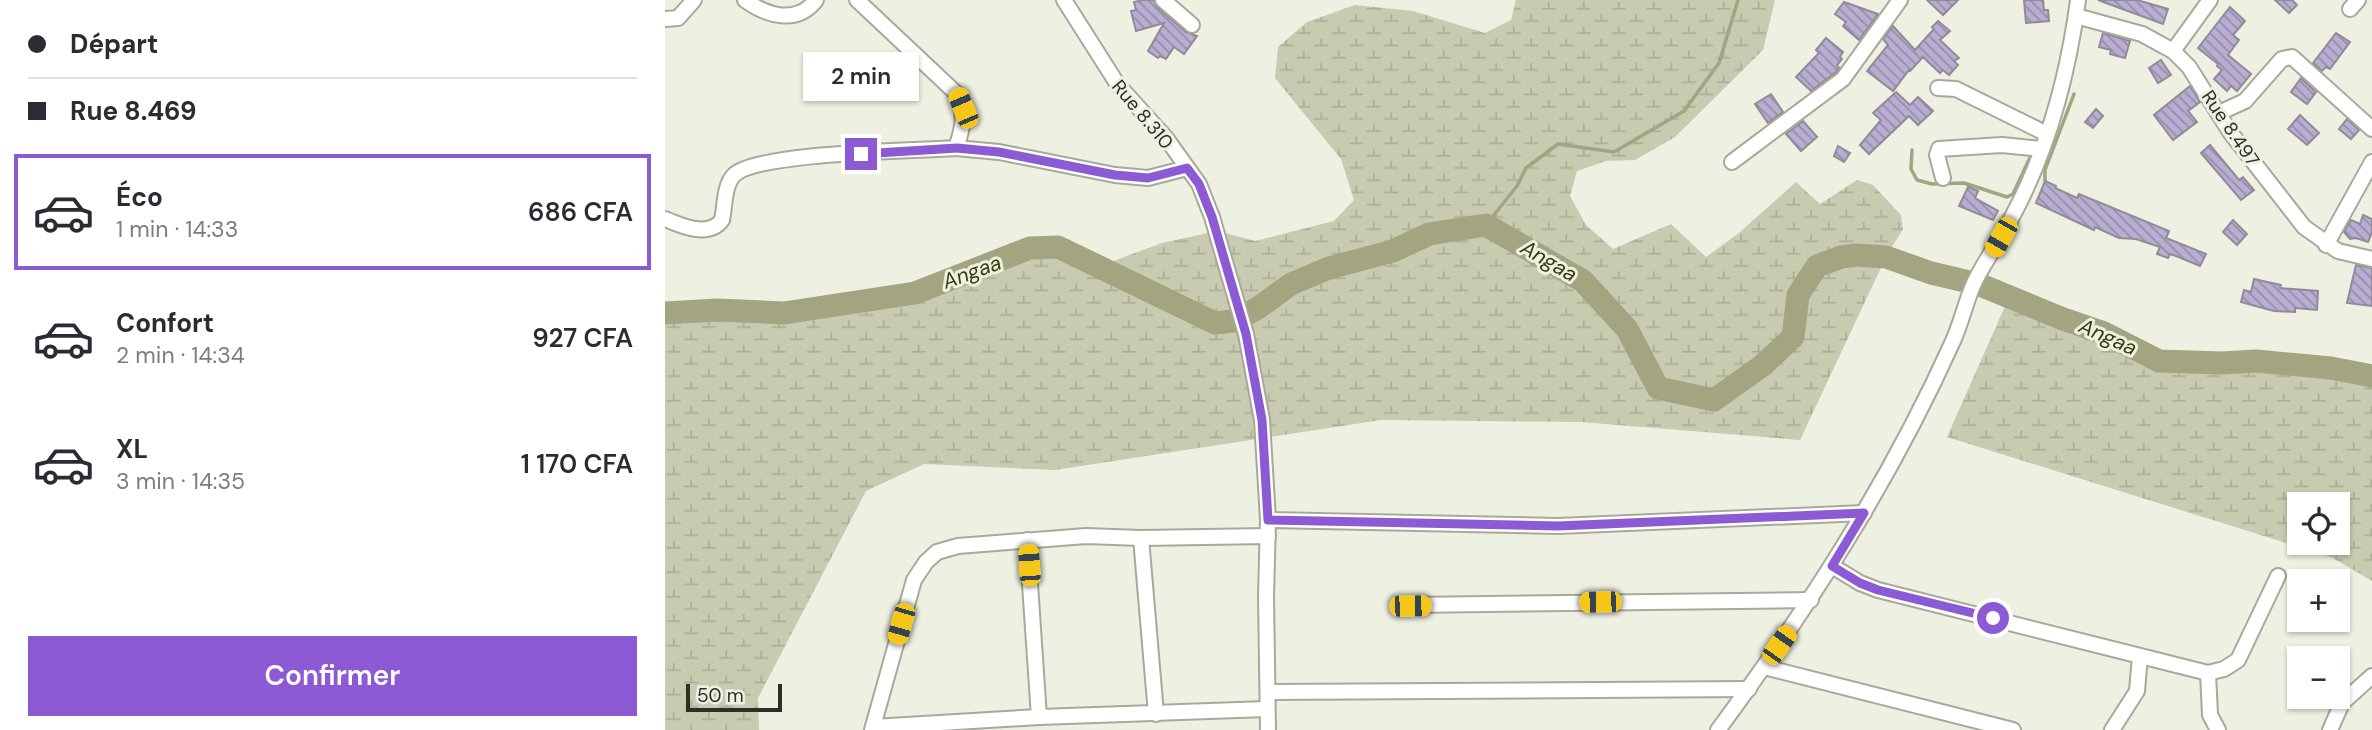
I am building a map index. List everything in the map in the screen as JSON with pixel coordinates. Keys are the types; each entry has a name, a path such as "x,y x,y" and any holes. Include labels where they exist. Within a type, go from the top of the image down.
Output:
{"street":[{"path":"665,19 678,18 694,0"},
{"path":"745,0 758,9 783,17 796,15 816,0"},
{"path":"857,0 957,94 963,108 964,124 957,148"},
{"name":"Rue 8.310","path":"1064,0 1118,85 1166,138 1199,184 1212,217 1246,334 1262,420 1268,520 1268,730"},
{"path":"1163,0 1192,25"},
{"path":"1732,162 1843,79 1900,0"},
{"path":"1718,730 1811,600 1864,513 1913,422 1954,338 1976,279 2013,216 2045,142 2066,69 2078,0"},
{"path":"2173,51 2210,0"},
{"name":"Rue 8.497","path":"2076,16 2142,34 2173,51 2189,66 2230,132 2304,227 2338,251 2372,259"},
{"path":"2219,113 2245,101 2281,59 2292,57 2372,129"},
{"path":"1938,89 1956,89 2045,142"},
{"path":"1943,178 1937,155 1939,149 2045,142"},
{"path":"665,219 681,226 713,228 722,220 728,182 741,169 760,163 811,157 957,148 999,152 1148,178 1187,168"},
{"path":"2326,245 2372,162"},
{"path":"1268,520 1558,526 1864,513"},
{"path":"1267,709 1038,717 873,728 914,580 926,562 937,552 958,546 1086,536 1268,536"},
{"path":"1141,538 1156,714"},
{"path":"1027,540 1038,717"},
{"path":"1832,566 1860,583 1878,590 2208,673 2224,669 2238,660 2278,576"},
{"path":"1410,606 1811,600"},
{"path":"2112,730 2137,691 2140,656"},
{"path":"1764,667 2013,730"},
{"path":"2208,673 2210,715 2218,730"},
{"path":"2330,730 2342,703 2372,676"},
{"path":"1268,692 1749,689"}],"green space":[{"path":"1516,0 1775,0 1763,50 1675,137 1635,160 1606,161 1577,171 1570,196 1586,225 1613,249 1671,224 1706,257 1739,233 1796,182 1820,204 1857,180 1873,185 1901,215 1903,229 1886,257 1800,440 1581,422 1381,420 1055,470 924,464 866,491 758,698 759,730 665,730 665,313 717,310 784,313 915,293 1030,248 1058,247 1085,258 1097,267 1162,243 1217,231 1255,241 1334,221 1354,200 1341,159 1275,78 1278,47 1307,22 1355,5 1413,11 1485,33 1511,20"},
{"path":"2010,295 2063,319 2104,333 2159,361 2256,361 2331,368 2372,376 2372,581 2325,555 2350,555 2350,492 2287,492 2287,543 1947,437"}],"building":[{"path":"1154,0 1157,7 1186,32 1197,36 1184,54 1174,47 1166,59 1160,56 1158,58 1148,51 1164,23 1136,31 1131,11 1136,10 1134,2"},
{"path":"1927,0 1958,0 1943,15"},
{"path":"2024,0 2043,0 2049,21 2026,23"},
{"path":"2098,0 2137,0 2168,9 2163,24"},
{"path":"2275,0 2292,0 2297,5 2289,13"},
{"path":"1844,2 1878,14 1859,40 1843,26 1846,22 1835,14"},
{"path":"2230,7 2245,21 2233,35 2239,40 2228,55 2251,74 2237,91 2231,86 2227,91 2214,79 2222,70 2198,48"},
{"path":"1938,21 1950,31 1940,40 1959,58 1954,61 1958,65 1949,75 1943,70 1940,73 1923,57 1893,91 1867,71 1888,45 1883,39 1893,26 1915,50"},
{"path":"2103,33 2130,41 2125,58 2110,54 2111,50 2099,47"},
{"path":"2336,33 2350,42 2330,69 2326,67 2322,71 2313,63"},
{"path":"1826,38 1843,52 1840,57 1842,59 1836,72 1811,91 1796,77 1819,53 1816,50"},
{"path":"2161,60 2171,75 2158,83 2149,68"},
{"path":"2301,78 2316,92 2307,104 2291,92"},
{"path":"2190,86 2200,102 2188,111 2197,122 2173,140 2154,115"},
{"path":"1896,92 1910,105 1918,97 1933,111 1918,125 1909,116 1869,154 1860,145 1881,120 1873,113"},
{"path":"1771,94 1783,112 1768,123 1755,104"},
{"path":"2096,109 2103,116 2093,128 2085,122"},
{"path":"2300,115 2319,133 2307,145 2288,129"},
{"path":"2347,119 2359,130 2351,139 2339,129"},
{"path":"1803,121 1817,137 1801,151 1786,134"},
{"path":"2210,145 2239,180 2243,177 2254,190 2241,200 2201,153"},
{"path":"1838,146 1850,153 1844,162 1834,156"},
{"path":"2045,181 2077,198 2079,194 2169,231 2166,238 2206,254 2200,266 2170,254 2168,258 2157,254 2160,247 2136,239 2119,238 2095,227 2094,230 2036,203"},
{"path":"1968,187 1978,191 1975,198 1998,211 1993,220 1959,206"},
{"path":"2363,215 2372,219 2372,232 2368,242 2350,239 2344,232 2351,220 2360,224"},
{"path":"2233,220 2247,234 2237,245 2223,232"},
{"path":"2356,265 2372,268 2372,306 2347,303"},
{"path":"2254,279 2281,285 2280,288 2318,291 2317,310 2295,308 2295,312 2274,311 2241,302 2244,290 2251,292"}],"waterway":[{"path":"1486,225 1517,186 1526,168 1558,144 1614,152 1684,111 1719,63 1738,0"},
{"path":"2045,181 2045,170 2074,94"},
{"path":"1912,150 1911,169 1917,180 1932,184 1964,183 2007,197 2013,194 2033,151"},
{"name":"Angaa","path":"665,313 717,310 784,313 915,293 1030,248 1058,247 1215,323 1233,321 1258,308 1291,284 1329,268 1393,251 1429,234 1486,225 1583,281 1627,329 1658,388 1714,400 1763,365 1793,337 1798,295 1817,266 1841,257 1856,255 1886,257 1931,273 1978,284 2104,333 2159,361 2256,361 2331,368 2372,376"}],"route":[{"path":"861,154 957,148 999,152 1115,175 1148,178 1187,168 1199,184 1212,217 1246,334 1262,420 1268,520 1558,526 1864,513 1832,566 1860,583 1878,590 1993,618"}]}
